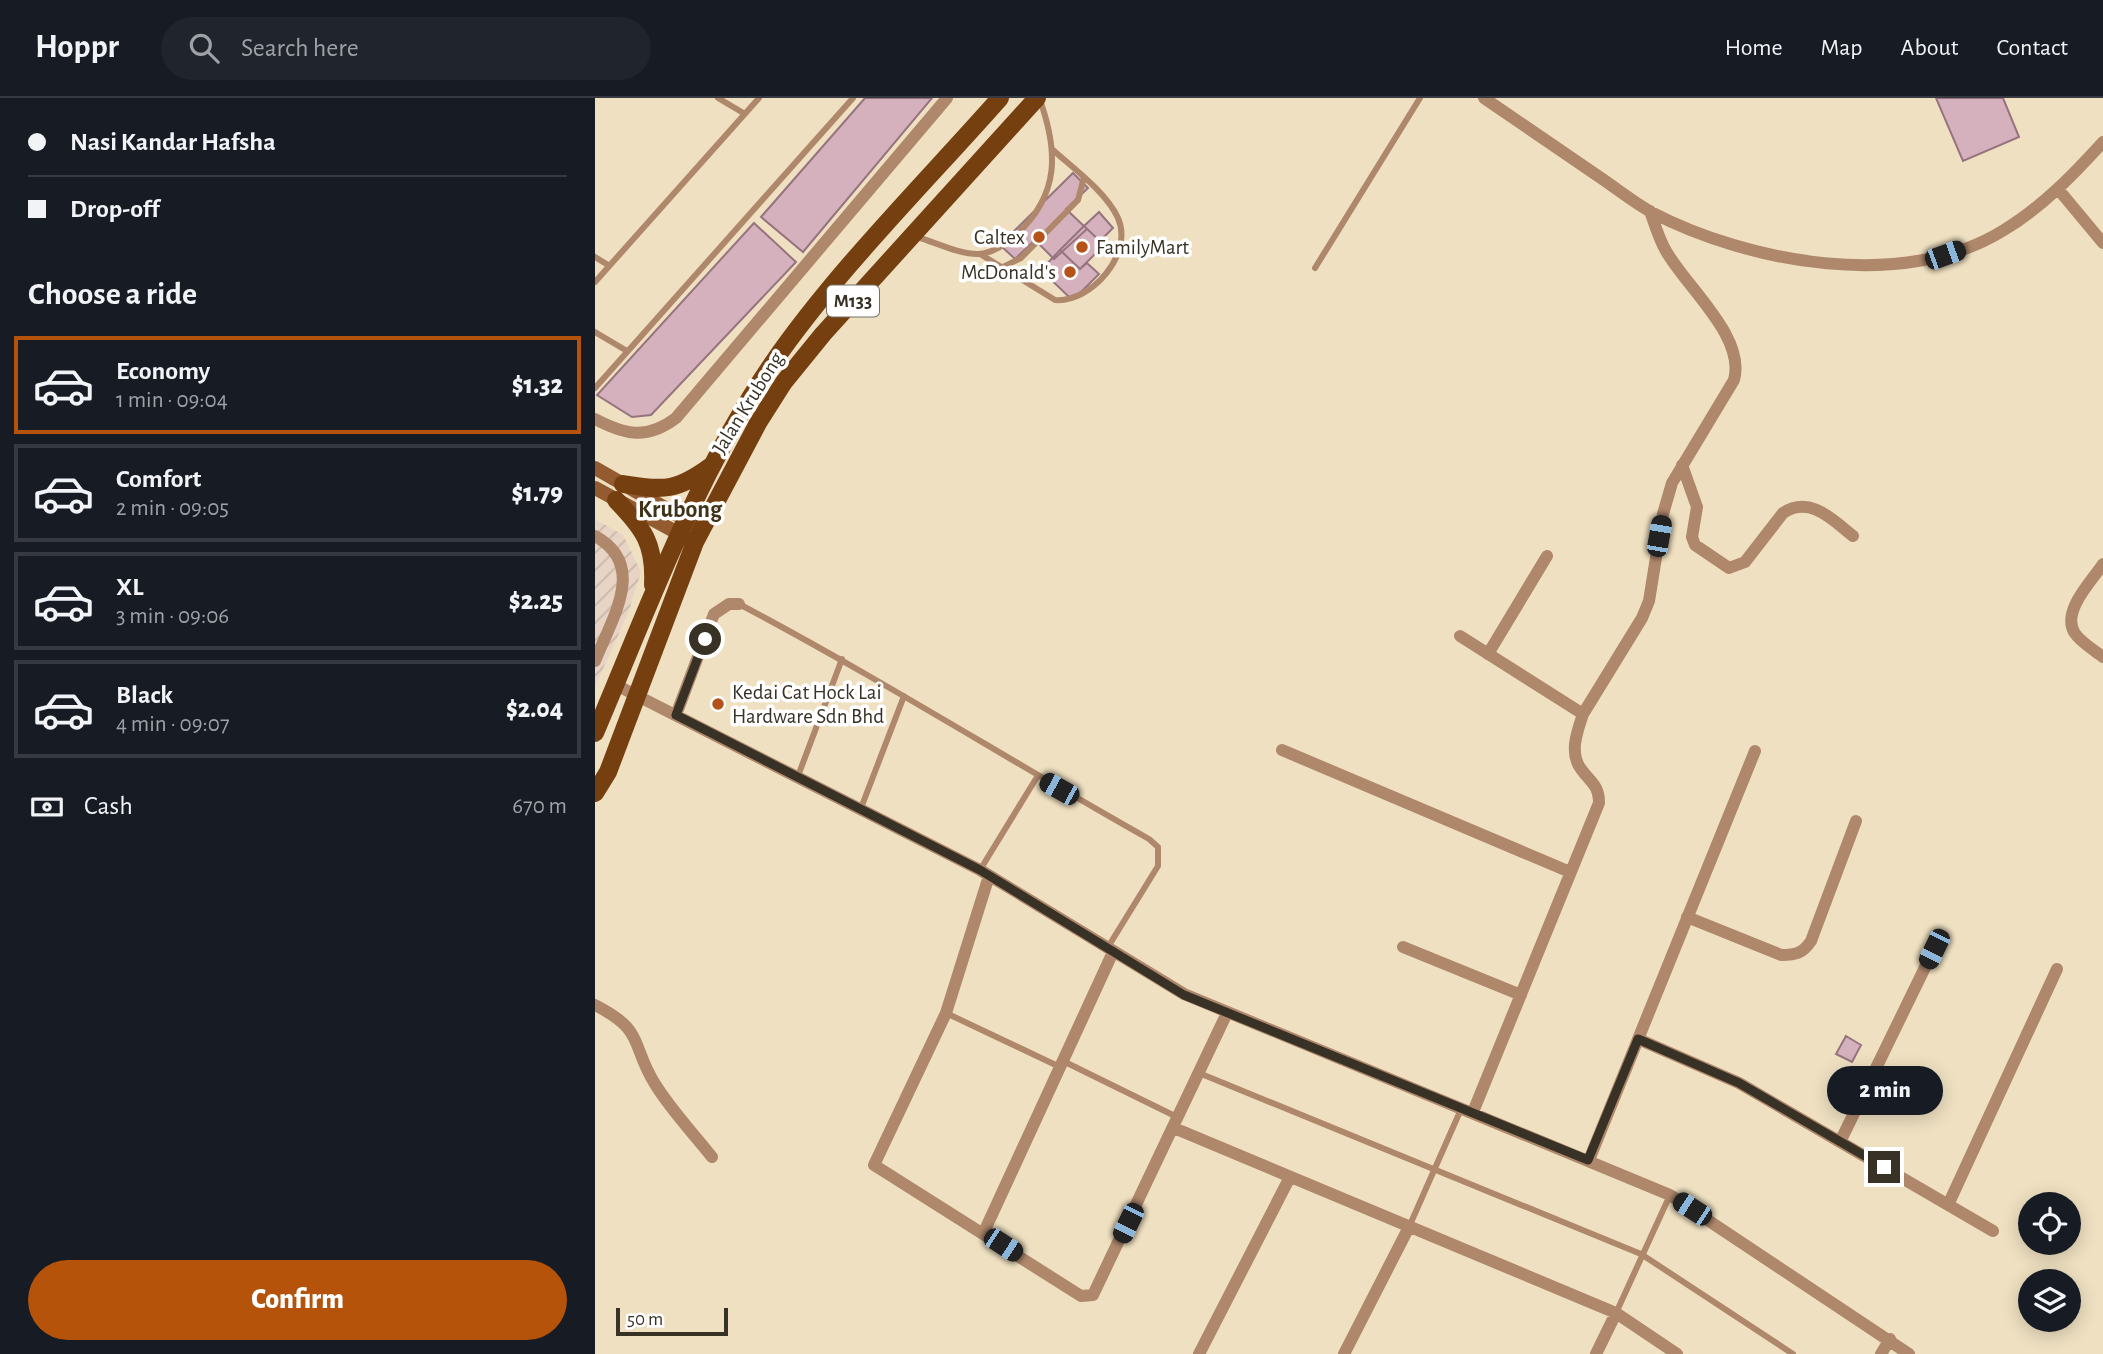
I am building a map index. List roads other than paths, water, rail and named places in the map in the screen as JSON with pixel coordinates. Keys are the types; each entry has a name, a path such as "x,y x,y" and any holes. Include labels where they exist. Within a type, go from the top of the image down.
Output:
{"main road":[{"name":"Jalan Krubong","path":"595,793 608,772 636,695 713,464 771,366 805,320 1000,98"},
{"name":"Jalan Krubong","path":"595,733 653,596 690,531 784,382 823,334 914,236 964,175 1038,98"},
{"path":"653,596 652,548 620,492 669,489 688,483 713,464"}],"street":[{"path":"595,419 629,434 662,429 675,418 947,98"},
{"path":"1484,98 1650,211 1698,233 1756,251 1821,262 1912,263 1955,251 2003,232 2058,189 2103,142"},
{"path":"2058,189 2103,243"},
{"path":"1467,1110 1521,995 1598,803 1595,783 1576,761 1576,735 1583,714 1642,618 1649,601 1663,514 1672,483 1734,380 1738,367 1733,345 1667,253 1650,211"},
{"path":"1682,465 1697,507 1692,537 1695,545 1721,565 1737,567 1745,562 1783,513 1801,505 1821,511 1853,536"},
{"path":"595,468 620,492 690,531"},
{"path":"595,488 620,492"},
{"path":"595,536 617,551 624,571 620,597 595,661"},
{"path":"1488,654 1548,556"},
{"path":"2103,564 2076,604 2072,622 2078,636 2103,657"},
{"path":"676,715 715,614 729,604 739,604"},
{"path":"1460,636 1583,714"},
{"path":"615,685 985,873 1184,995 1670,1195 1909,1354"},
{"path":"1282,750 1570,872"},
{"path":"1588,1160 1755,751"},
{"path":"1687,917 1781,955 1794,955 1805,950 1856,821"},
{"path":"985,873 946,1013 874,1165 1081,1296 1093,1295 1227,1013"},
{"path":"1403,947 1521,995"},
{"path":"1840,1142 1934,949"},
{"path":"984,1233 1111,950"},
{"path":"1948,1205 2057,969"},
{"path":"595,1005 613,1014 633,1033 656,1085 712,1157"},
{"path":"1638,1039 1739,1083 1993,1231"},
{"path":"1176,1123 1290,1177 1616,1313 1672,1352"},
{"path":"1199,1354 1290,1177"},
{"path":"1344,1354 1409,1227"},
{"path":"1596,1354 1616,1313"},
{"path":"1881,1354 1890,1339"}],"lane":[{"path":"717,98 745,114"},
{"path":"595,282 759,98"},
{"path":"595,388 853,98"},
{"path":"980,254 1005,244 1029,222 1052,177 1053,150 1038,98"},
{"path":"1315,268 1420,98"},
{"path":"914,236 980,254 1055,300 1069,301 1089,292 1105,277 1119,242 1118,218 1084,177 1053,150"},
{"path":"1001,268 1021,258 1078,200 1084,177"},
{"path":"595,257 608,265"},
{"path":"595,332 627,351"},
{"path":"739,604 842,659 1037,777 1149,839 1158,847 1158,866 1111,950"},
{"path":"798,776 842,659"},
{"path":"861,808 904,696"},
{"path":"985,873 1037,777"},
{"path":"946,1013 1061,1064 1176,1123"},
{"path":"1199,1073 1641,1254 1793,1354"},
{"path":"1409,1227 1467,1110"},
{"path":"1616,1313 1670,1195"}],"place":[{"name":"Caltex","path":"1039,237"},
{"name":"FamilyMart","path":"1082,247"},
{"name":"McDonald's","path":"1070,272"},
{"name":"Kedai Cat Hock Lai Hardware Sdn Bhd","path":"718,704"}],"district":[{"name":"Krubong","path":"680,510"}]}
